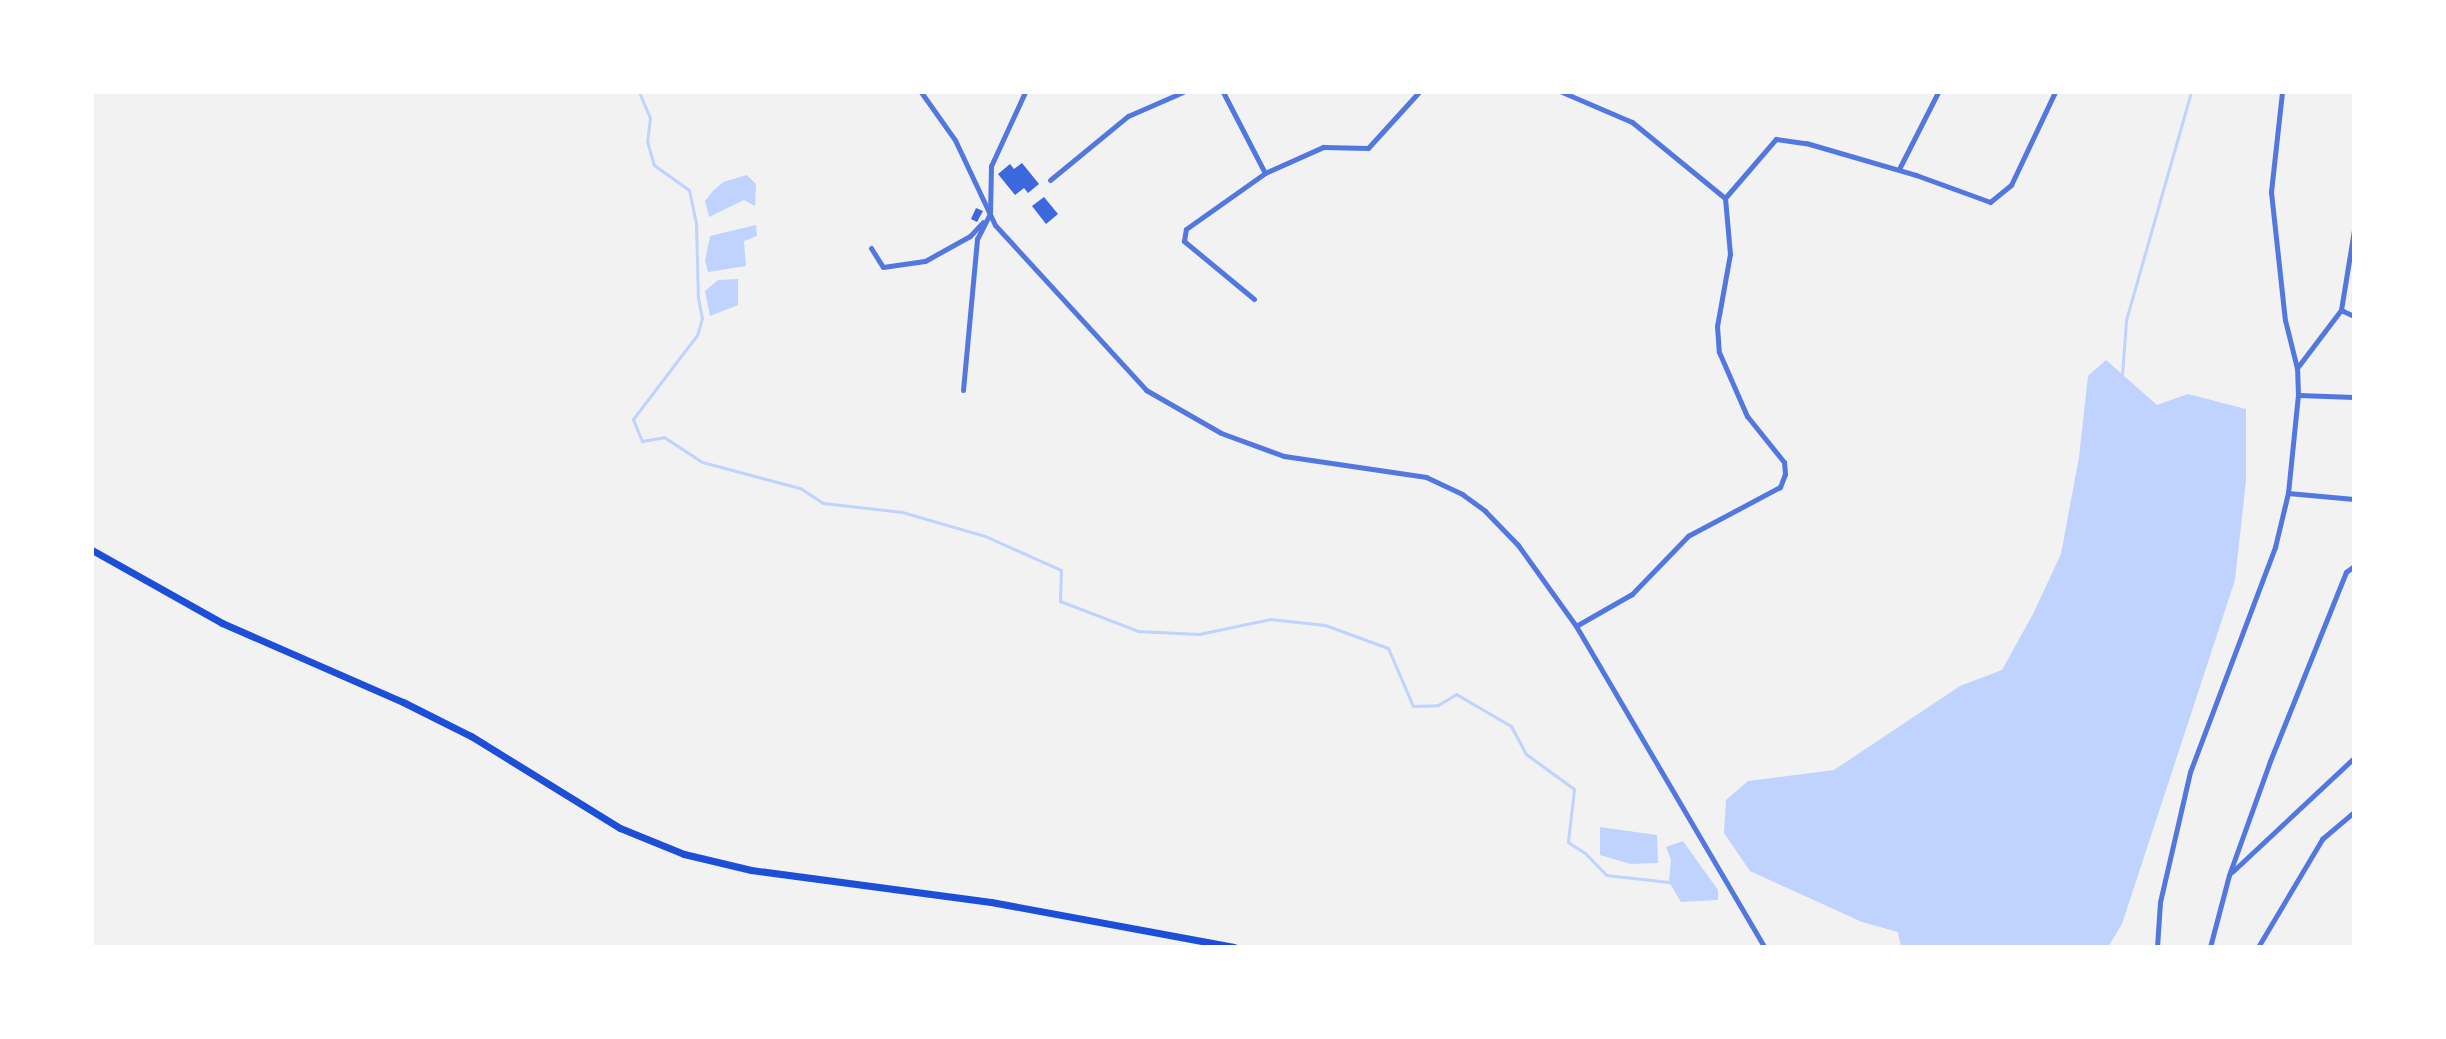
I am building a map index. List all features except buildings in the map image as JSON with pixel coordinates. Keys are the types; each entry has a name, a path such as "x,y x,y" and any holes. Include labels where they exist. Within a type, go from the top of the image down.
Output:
{"main road":[{"path":"92,550 222,623 403,702 471,736 620,828 684,854 751,870 991,902 1234,947"}],"street":[{"path":"921,92 955,140 995,225 1146,390 1221,433 1284,456 1426,477 1462,494 1485,511 1518,545 1576,626 1764,947"},
{"path":"963,390 977,239 990,214 991,166 1025,92"},
{"path":"1050,180 1128,116 1183,92"},
{"path":"1223,92 1265,173"},
{"path":"1254,299 1184,241 1186,229 1265,173 1323,147 1368,148 1419,92"},
{"path":"1562,92 1632,122 1725,198 1730,254 1717,326 1719,352 1747,416 1784,462 1785,474 1780,487 1688,536 1632,594 1576,626"},
{"path":"1899,170 1938,92"},
{"path":"1725,198 1776,139 1806,143 1899,170 1990,202 2011,185 2055,92"},
{"path":"2157,947 2160,902 2190,772 2275,547 2288,493 2298,395 2297,368 2285,320 2271,192 2282,92"},
{"path":"871,248 883,267 925,261 970,236 990,214"},
{"path":"2297,368 2341,310 2354,230"},
{"path":"2341,310 2354,316"},
{"path":"2298,395 2354,397"},
{"path":"2288,493 2354,499"},
{"path":"2210,947 2229,875 2346,572 2354,566"},
{"path":"2229,875 2354,758"},
{"path":"2258,947 2322,839 2354,812"}],"water":[{"path":"747,175 756,184 755,206 744,200 709,217 705,201 712,192 723,182"},
{"path":"756,225 757,236 744,241 746,266 708,272 705,261 710,236"},
{"path":"738,279 738,305 710,316 705,291 718,280"},
{"path":"2106,360 2157,405 2188,394 2246,409 2246,481 2235,580 2122,924 2108,947 1901,947 1898,932 1862,922 1750,871 1724,833 1726,800 1748,781 1834,770 1960,686 2002,670 2061,554 2079,457 2088,376"},
{"path":"1600,827 1657,835 1658,863 1631,864 1600,855"},
{"path":"1683,841 1718,890 1718,900 1681,902 1669,882 1671,860 1666,847"}],"waterway":[{"path":"639,92 650,118 647,141 654,165 689,190 696,224 698,298 702,318 697,335 633,419 642,441 664,437 702,462 800,488 823,503 902,512 985,536 1061,570 1060,601 1138,631 1199,634 1270,619 1325,625 1388,648 1413,706 1438,705 1456,694 1511,726 1526,754 1574,789 1568,842 1585,853 1606,875 1669,882"},
{"path":"2122,375 2126,320 2191,92"}]}
